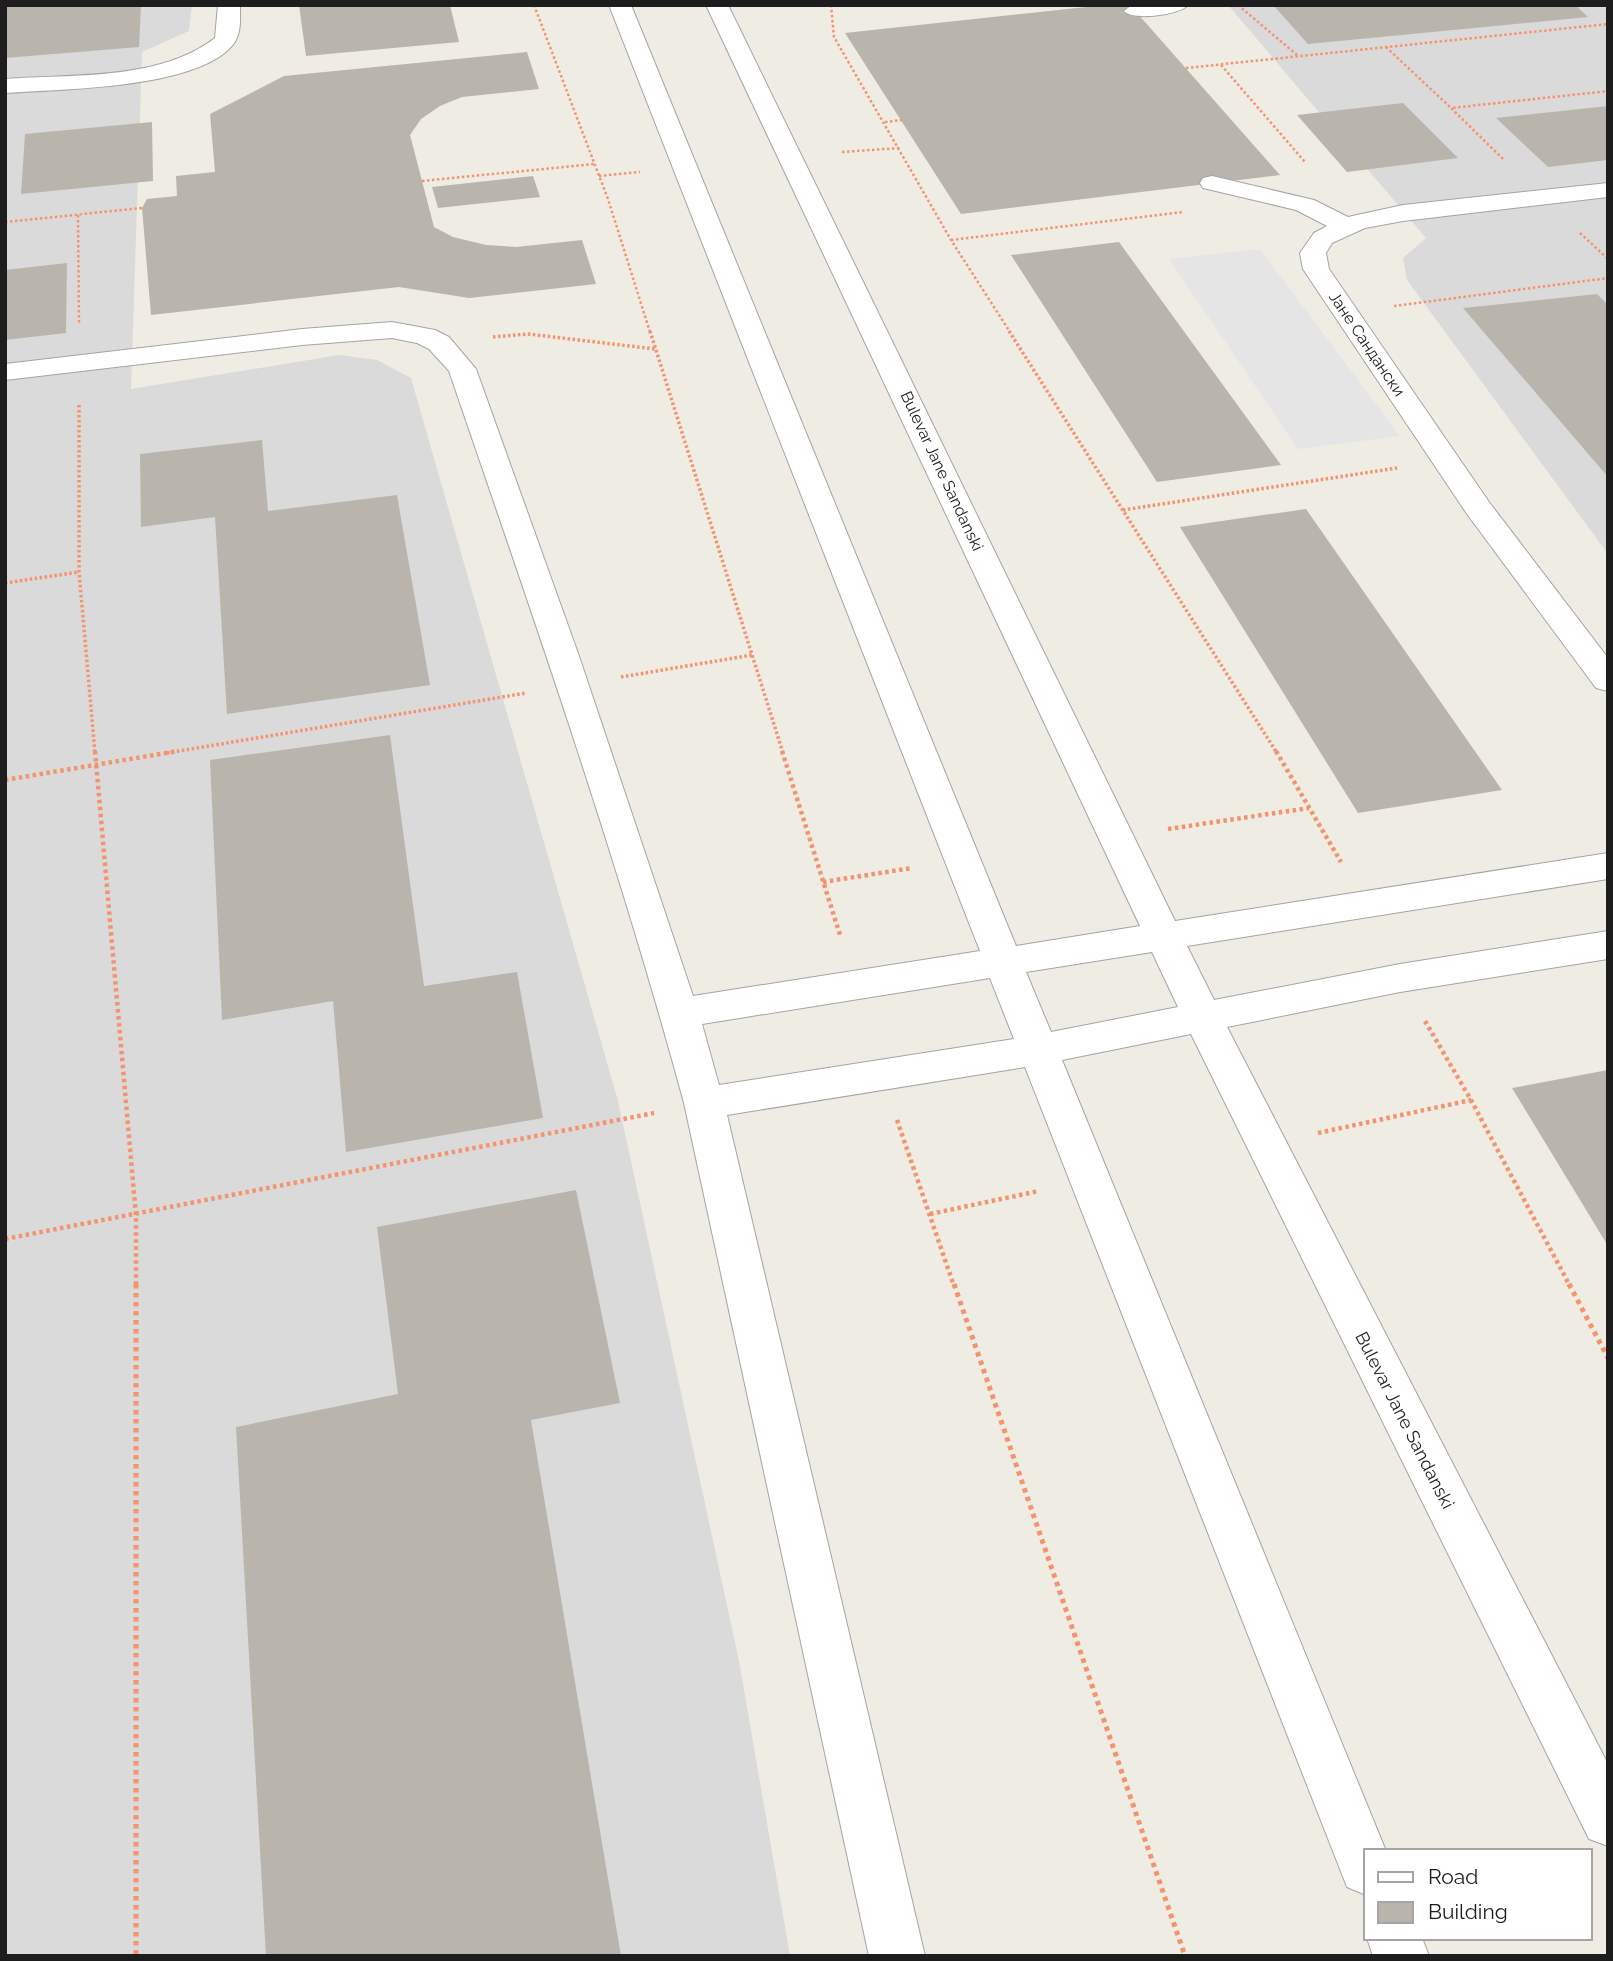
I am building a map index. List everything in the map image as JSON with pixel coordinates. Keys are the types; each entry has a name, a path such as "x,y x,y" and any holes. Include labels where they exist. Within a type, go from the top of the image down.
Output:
{"street":[{"path":"5,86 153,72 196,62 215,49 227,36 229,5"},
{"path":"620,5 1037,1050 1093,1180 1364,1863"},
{"name":"Bulevar Jane Sandanski","path":"717,5 1203,1019 1608,1820"},
{"path":"1135,11 1177,5"},
{"path":"1212,183 1314,210 1346,226"},
{"name":"Јане Сандански","path":"1608,190 1403,213 1346,226 1323,238 1313,253 1316,269 1446,460 1608,681"},
{"path":"5,372 361,331 410,332 436,342 462,369 473,391 572,685 679,1013 704,1103 897,1956"},
{"path":"679,1013 1608,866"},
{"path":"704,1103 1037,1050 1400,978 1608,945"}],"path":[{"path":"534,5 599,176 856,984"},
{"path":"831,5 835,37 951,240 1256,717 1367,905"},
{"path":"1238,5 1298,55"},
{"path":"1186,68 1608,24"},
{"path":"1386,47 1510,166"},
{"path":"1220,65 1332,194 1314,210"},
{"path":"1451,108 1608,90"},
{"path":"885,122 901,120"},
{"path":"842,152 900,148"},
{"path":"422,181 594,164"},
{"path":"599,176 648,171"},
{"path":"5,222 142,208"},
{"path":"951,240 1187,211"},
{"path":"78,215 79,572 136,1216 136,1956"},
{"path":"1346,313 1608,278"},
{"path":"436,342 528,334 655,349"},
{"path":"1123,510 1446,460"},
{"path":"5,583 79,572"},
{"path":"5,780 752,655"},
{"path":"1116,836 1308,808"},
{"path":"823,882 961,861"},
{"path":"1400,978 1471,1100 1608,1358"},
{"path":"881,1074 1185,1956"},
{"path":"1266,1144 1471,1100"},
{"path":"5,1239 136,1216 704,1103"},
{"path":"930,1214 1093,1180"}],"shaded area":[{"path":"5,5 192,5 189,31 142,52 131,389 339,355 377,360 411,378 618,1101 739,1661 790,1956 5,1956"},
{"path":"1228,5 1608,5 1608,554 1407,280 1403,258 1426,238"},
{"path":"1260,249 1400,436 1298,449 1169,259"}],"building":[{"path":"5,5 141,5 139,47 5,58"},
{"path":"299,5 450,5 459,42 306,56"},
{"path":"1105,5 1130,5 1280,175 961,214 845,33"},
{"path":"1273,5 1575,5 1588,17 1308,44"},
{"path":"527,52 539,89 462,97 440,106 421,119 410,135 434,227 453,237 486,245 516,247 582,240 596,284 469,298 399,287 151,315 142,208 147,199 177,196 176,176 215,172 210,114 284,76"},
{"path":"1403,103 1458,158 1347,172 1297,115"},
{"path":"1608,106 1608,160 1548,167 1496,118"},
{"path":"152,122 153,181 21,194 25,134"},
{"path":"533,176 540,197 438,208 432,187"},
{"path":"1119,242 1281,465 1157,482 1011,255"},
{"path":"67,263 66,333 5,340 5,270"},
{"path":"1597,294 1608,305 1608,477 1463,308"},
{"path":"262,440 268,511 397,495 430,685 227,714 215,517 141,527 140,454"},
{"path":"1306,509 1502,790 1358,813 1180,527"},
{"path":"390,735 424,986 517,972 543,1118 346,1152 333,1001 222,1020 210,760"},
{"path":"1608,1070 1608,1246 1512,1088"},
{"path":"576,1190 620,1403 531,1420 621,1956 266,1956 236,1427 398,1394 377,1227"}]}
